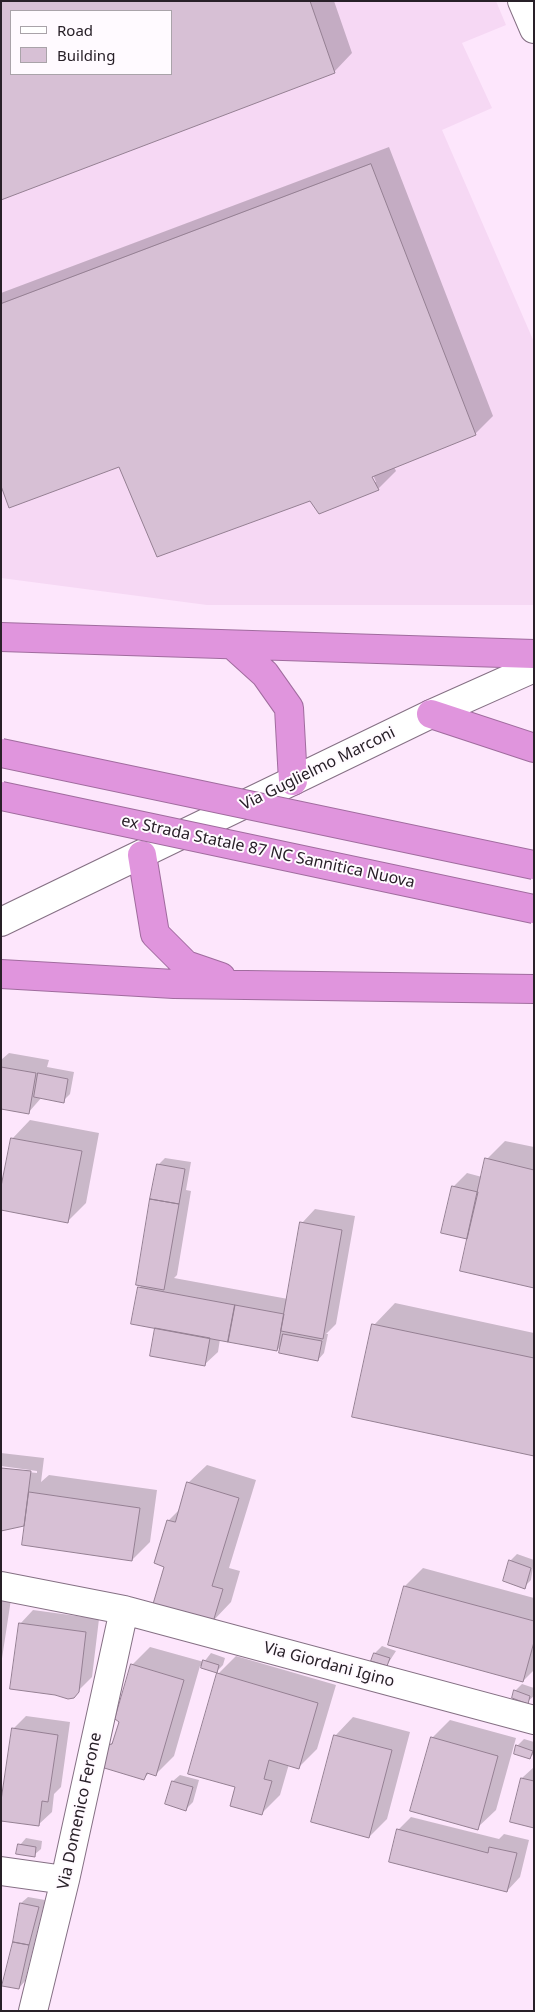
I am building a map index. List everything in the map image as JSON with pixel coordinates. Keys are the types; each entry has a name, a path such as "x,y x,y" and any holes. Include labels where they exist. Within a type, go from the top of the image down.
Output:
{"highway":[{"path":"1,638 534,654"},
{"path":"234,646 265,674 290,708 293,782"},
{"path":"431,714 534,748"},
{"path":"1,753 534,865"},
{"name":"ex Strada Statale 87 NC Sannitica Nuova","path":"1,796 534,909"},
{"path":"142,855 155,934 186,965 245,985"},
{"path":"1,974 174,984 534,989"}],"street":[{"path":"522,1 534,29"},
{"name":"Via Guglielmo Marconi","path":"1,922 431,714 534,668"},
{"name":"Via Giordani Igino","path":"1,1586 124,1610 534,1720"},
{"name":"Via Domenico Ferone","path":"33,2011 65,1880 124,1610"},
{"path":"1,1871 65,1880"}],"shaded area":[{"path":"1,1 496,1 506,25 462,43 492,108 442,130 534,342 534,605 207,605 1,578"}],"building":[{"path":"1,1 310,1 335,73 1,200"},
{"path":"371,164 476,435 372,477 379,490 319,514 310,501 157,557 119,467 9,508 1,486 1,304"},
{"path":"1,1067 36,1073 29,1114 1,1109"},
{"path":"38,1073 68,1079 64,1103 34,1097"},
{"path":"11,1138 82,1151 68,1223 1,1210 1,1187"},
{"path":"485,1158 534,1170 534,1288 460,1271"},
{"path":"157,1164 185,1169 179,1204 150,1199"},
{"path":"452,1186 478,1192 467,1239 441,1233"},
{"path":"150,1199 179,1204 164,1290 136,1285"},
{"path":"300,1222 342,1230 323,1339 281,1331"},
{"path":"138,1287 235,1305 228,1342 131,1324"},
{"path":"235,1305 284,1314 277,1351 228,1342"},
{"path":"372,1324 534,1358 534,1456 352,1417"},
{"path":"155,1328 210,1338 205,1366 150,1356"},
{"path":"283,1334 322,1341 318,1361 279,1353"},
{"path":"1,1468 31,1471 24,1526 1,1531"},
{"path":"187,1482 239,1498 212,1586 223,1589 213,1622 153,1604 164,1567 154,1563 167,1520 175,1522"},
{"path":"29,1492 140,1508 132,1561 22,1545"},
{"path":"509,1560 531,1568 525,1589 503,1581"},
{"path":"404,1586 534,1621 534,1642 523,1682 388,1645"},
{"path":"19,1623 86,1632 79,1692 74,1698 68,1699 55,1695 10,1689"},
{"path":"374,1653 390,1658 387,1666 371,1661"},
{"path":"203,1660 219,1665 217,1673 201,1668"},
{"path":"131,1664 184,1680 156,1776 147,1773 144,1780 101,1767 107,1745 112,1744 119,1722 115,1719"},
{"path":"217,1673 318,1703 299,1769 269,1760 264,1779 272,1781 262,1815 230,1806 235,1787 188,1774"},
{"path":"514,1690 530,1696 528,1704 512,1698"},
{"path":"12,1728 58,1735 48,1802 42,1801 39,1826 1,1821 1,1801"},
{"path":"334,1735 392,1750 369,1838 311,1822"},
{"path":"431,1737 498,1756 478,1830 410,1811"},
{"path":"516,1745 533,1751 530,1759 514,1754"},
{"path":"521,1778 534,1781 534,1828 510,1822"},
{"path":"172,1781 193,1787 186,1811 165,1804"},
{"path":"397,1829 488,1853 489,1847 517,1853 507,1892 389,1862"},
{"path":"18,1844 36,1847 35,1857 16,1854"},
{"path":"20,1903 39,1907 29,1945 13,1942"},
{"path":"13,1942 29,1945 19,1989 2,1986"}]}
